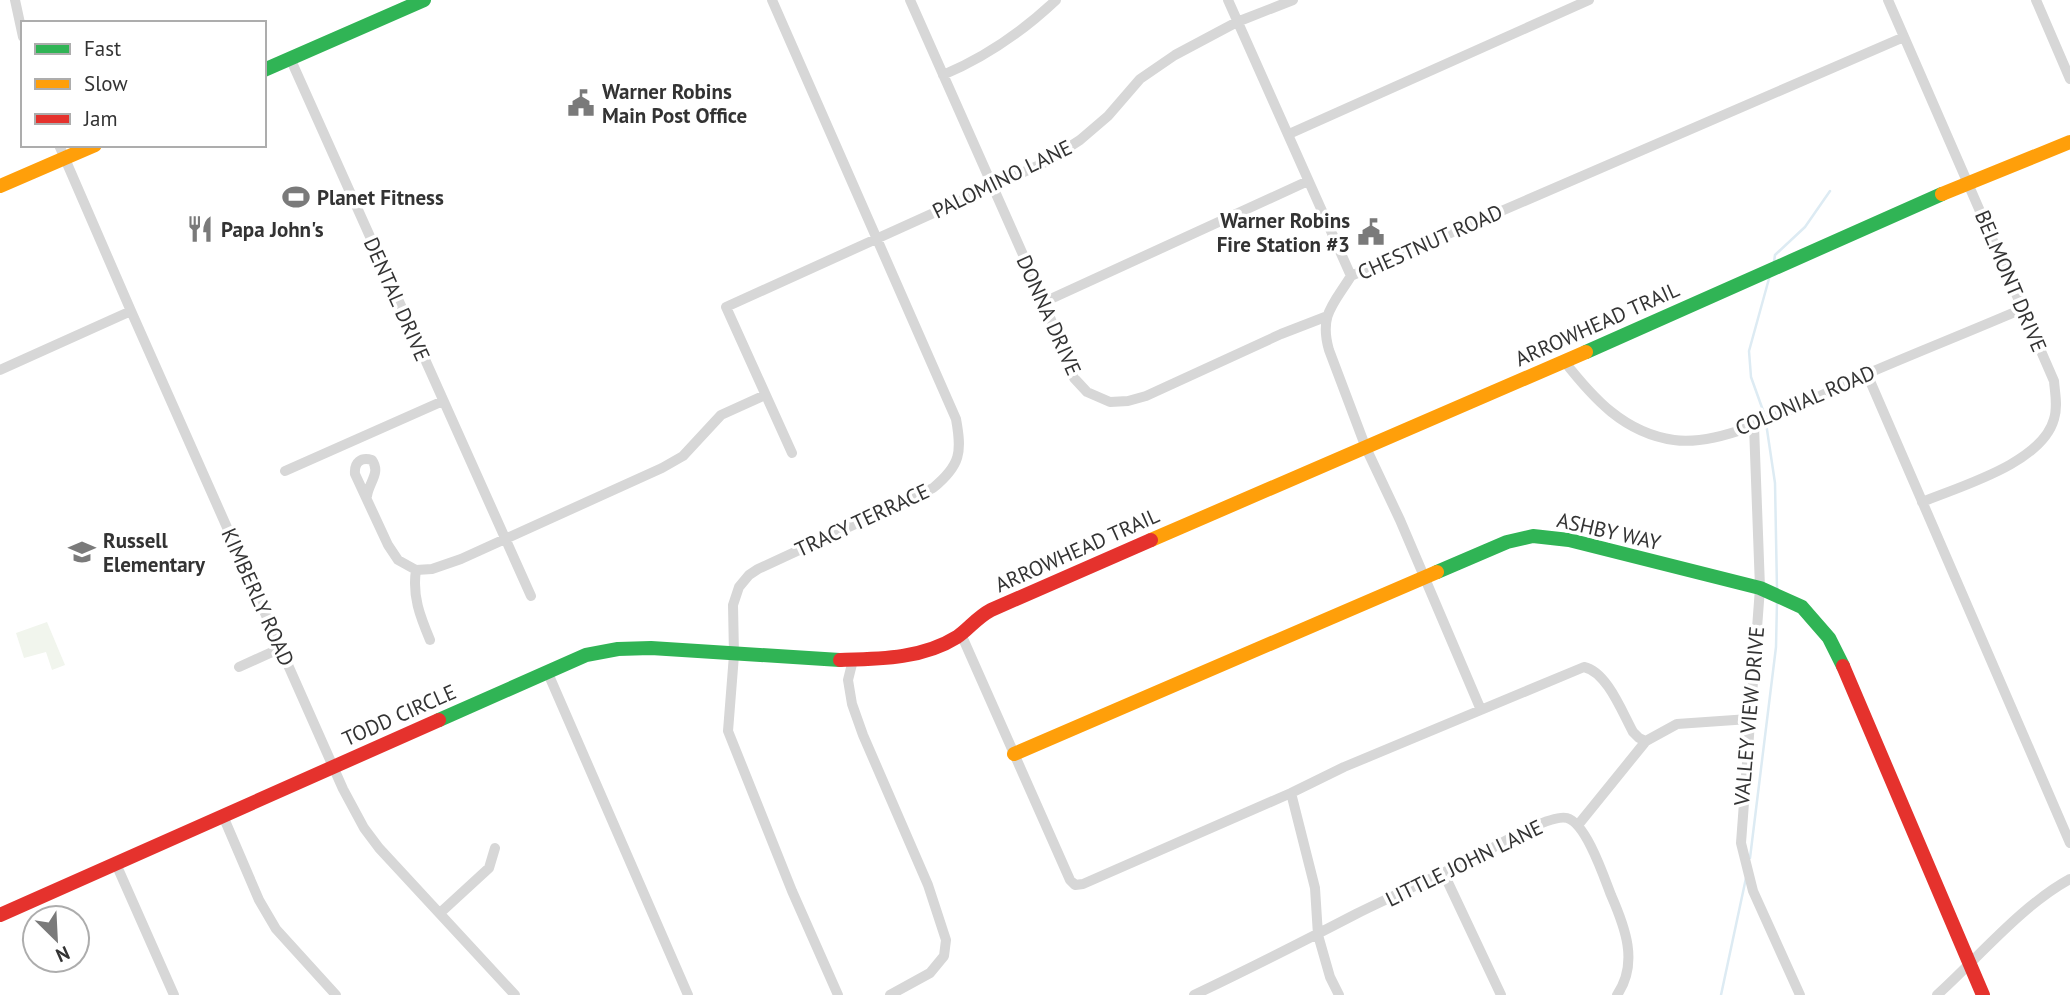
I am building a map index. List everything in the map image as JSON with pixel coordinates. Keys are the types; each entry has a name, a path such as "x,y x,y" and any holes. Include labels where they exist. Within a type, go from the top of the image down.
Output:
{"street":[{"path":"15,0 21,28"},
{"path":"266,69 424,0"},
{"name":"TRACY TERRACE","path":"772,0 956,419 960,442 957,462 946,478 933,488 749,575 739,587 733,605 734,655 728,731 792,891 838,995"},
{"name":"DONNA DRIVE","path":"910,0 991,188 1044,302 1074,377 1087,392 1110,402 1146,396 1281,334 1325,317"},
{"path":"943,75 998,47 1029,25 1056,0"},
{"path":"1227,0 1351,276"},
{"name":"PALOMINO LANE","path":"765,395 726,307 1046,162 1080,141 1108,116 1140,79 1175,55 1237,22 1293,0"},
{"path":"1289,134 1590,0"},
{"name":"BELMONT DRIVE","path":"1888,0 2054,381 2057,403 2048,434 2031,452 2010,464 1922,502"},
{"path":"2036,0 2070,79"},
{"name":"CHESTNUT ROAD","path":"1325,317 1351,276 1904,37"},
{"path":"2058,50 2070,45"},
{"name":"DENTAL DRIVE","path":"290,58 531,596"},
{"name":"ARROWHEAD TRAIL","path":"961,635 969,623 979,616 1015,599 1366,448 1968,182 2070,142"},
{"path":"0,187 62,152 86,147"},
{"name":"KIMBERLY ROAD","path":"62,152 334,768 364,828 411,884 515,995"},
{"path":"1044,302 1308,181"},
{"name":"COLONIAL ROAD","path":"1564,361 1608,411 1657,436 1693,440 1754,426 1867,374 2022,309"},
{"path":"0,370 131,311"},
{"path":"1325,317 1324,335 1366,448 1481,710"},
{"path":"1867,374 2070,843"},
{"path":"362,459 355,467 355,474 388,545 398,560 416,570 448,564 662,468 683,456 722,415 765,395 792,453"},
{"path":"285,471 443,401"},
{"name":"VALLEY VIEW DRIVE","path":"1754,426 1760,588 1741,843 1753,891 1800,995"},
{"path":"355,440 362,459"},
{"path":"362,459 372,460 376,466 376,474 368,487 367,496"},
{"name":"ASHBY WAY","path":"1014,754 1507,542 1533,536 1569,540 1760,588 1802,607 1829,638 1983,995"},
{"path":"416,570 414,595 430,640"},
{"path":"961,635 1070,880 1075,885 1083,884 1291,793 1344,767 1584,667 1592,668 1602,676 1633,732 1646,741"},
{"name":"TODD CIRCLE","path":"0,915 547,671 603,650 666,649 853,660 911,654 961,635"},
{"path":"239,667 281,648"},
{"path":"853,660 848,680 852,704 928,885 946,940 944,956 930,972 890,995"},
{"path":"547,671 688,995"},
{"path":"1618,995 1630,964 1624,924 1588,841 1578,825 1646,741 1655,738 1663,730 1677,724 1749,719"},
{"path":"1291,793 1315,888 1318,935 1330,977 1339,995"},
{"path":"223,816 258,900 276,929 336,995"},
{"name":"LITTLE JOHN LANE","path":"1194,995 1559,818 1569,818 1578,825"},
{"path":"440,913 489,867 495,848"},
{"path":"116,864 174,995"},
{"path":"1444,874 1501,995"},
{"path":"1937,995 2044,895 2070,879"}],"shaded area":[{"path":"47,622 65,665 52,670 46,652 24,658 16,633"}],"waterway":[{"path":"1774,262 1775,255 1805,227 1830,191"},
{"path":"1765,416 1751,377 1749,351 1770,275"},
{"path":"1766,423 1775,483 1777,590"},
{"path":"1750,858 1776,647 1777,601"},
{"path":"1721,995 1746,878"}],"traffic: fast":[{"path":"266,69 424,0"},
{"path":"1586,352 1942,194"},
{"path":"1437,572 1507,542 1533,536 1569,540 1760,588 1802,607 1829,638 1843,666"},
{"path":"439,720 586,655 618,649 651,648 840,660"}],"traffic: slow":[{"path":"1942,194 2070,142"},
{"path":"0,186 90,147"},
{"path":"1151,540 1586,352"},
{"path":"1014,754 1437,572"}],"traffic: jam":[{"path":"840,660 900,656 929,650 957,637 991,610 1151,540"},
{"path":"1843,666 1983,995"},
{"path":"0,915 439,720"}],"place":[{"name":"Warner Robins Main Post Office","path":"581,103"},
{"name":"Planet Fitness","path":"296,197"},
{"name":"Papa John's","path":"200,229"},
{"name":"Warner Robins Fire Station #3","path":"1371,232"},
{"name":"Russell Elementary","path":"82,552"}]}
